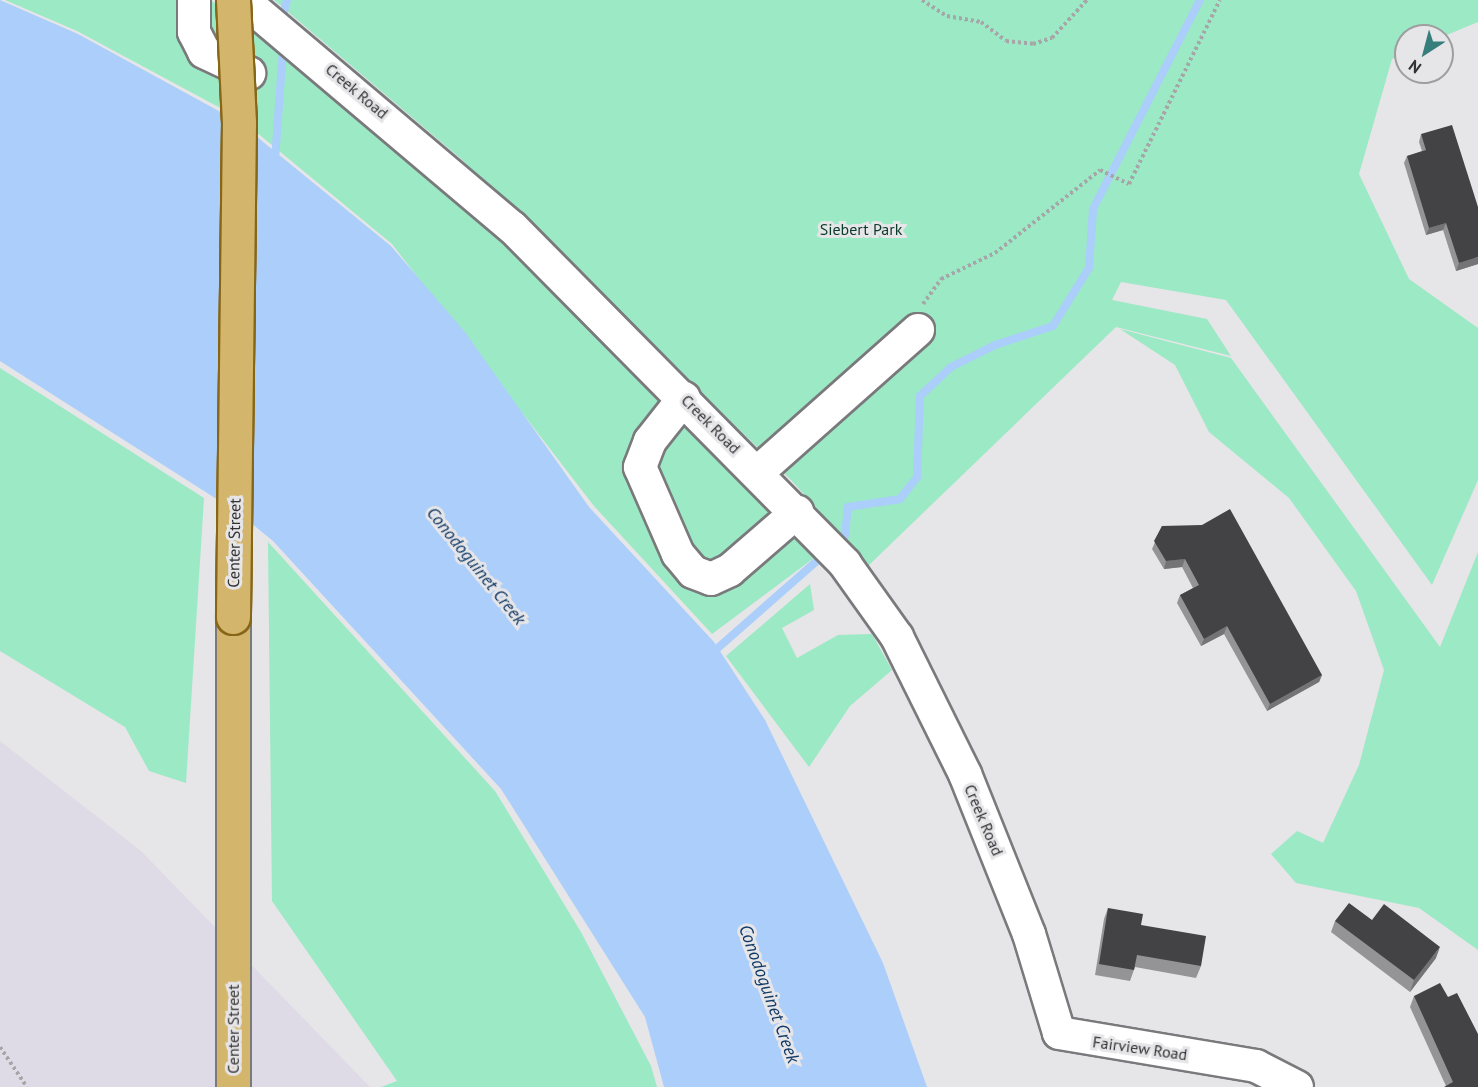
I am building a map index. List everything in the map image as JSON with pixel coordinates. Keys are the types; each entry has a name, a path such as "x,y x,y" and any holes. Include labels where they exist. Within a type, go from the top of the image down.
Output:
{"main road":[{"name":"Center Street","path":"232,0 239,122 233,617 233,1087"}],"street":[{"path":"194,0 194,32 204,52 249,72"},
{"name":"Creek Road","path":"243,0 444,165 684,398 821,536 845,564 897,637 965,774 1036,956"},
{"path":"758,472 918,330"},
{"path":"684,398 650,441 640,467 678,554 693,572 711,579 730,570 797,512"},
{"name":"Fairview Road","path":"1036,956 1059,1033 1256,1066 1297,1087"}],"path":[{"path":"922,0 946,16 981,22 1006,41 1033,44 1052,38 1087,0"},
{"path":"918,330 910,321 941,279 995,253 1100,170 1129,184 1220,0"},
{"path":"0,1047 27,1087"}],"shaded area":[{"path":"0,741 141,851 370,1087 0,1087"}],"green space":[{"path":"5,0 210,0 283,48 426,169 822,552 712,634 594,506 392,244 239,118 77,31"},
{"name":"Siebert Park","path":"274,0 1478,0 1478,22 1454,32 1454,24 1394,24 1394,58 1359,174 1409,279 1478,328 1478,480 1432,585 1226,300 1121,282 1112,300 1207,319 1231,356 1116,327 868,566 792,481 460,158"},
{"path":"1120,329 1231,358 1440,647 1478,552 1478,950 1419,908 1296,883 1271,854 1297,831 1323,843 1359,765 1384,670 1356,591 1289,498 1209,432 1175,365"},
{"path":"0,368 204,498 186,783 149,771 125,727 0,651"},
{"path":"268,542 495,791 581,932 651,1066 657,1087 381,1087 397,1081 272,901"},
{"path":"810,584 814,610 782,628 797,658 838,635 872,634 892,670 850,706 809,767 726,656"}],"water":[{"path":"0,0 78,34 237,121 237,512 0,361"},
{"name":"Conodoguinet Creek","path":"240,123 391,246 465,332 589,507 714,642 765,720 883,963 927,1087 664,1087 645,1017 501,789 273,541 245,518"}],"building":[{"path":"1452,125 1478,207 1478,257 1459,263 1446,223 1429,228 1407,156 1426,150 1421,134"},
{"path":"1230,509 1322,675 1270,704 1227,626 1204,639 1180,595 1199,585 1185,559 1166,561 1154,541 1162,526 1202,525"},
{"path":"1349,903 1372,920 1384,904 1440,947 1414,980 1335,921"},
{"path":"1108,908 1143,914 1141,925 1206,936 1201,966 1137,955 1134,970 1099,964"},
{"path":"1440,983 1448,997 1457,993 1478,1034 1478,1087 1444,1087 1453,1082 1414,996"}],"waterway":[{"path":"284,12 287,0"},
{"path":"835,545 845,535 848,507 900,499 917,477 920,396 951,367 995,345 1053,326 1089,268 1093,209 1200,0"},
{"path":"275,160 283,48"},
{"path":"711,654 826,553"}]}
